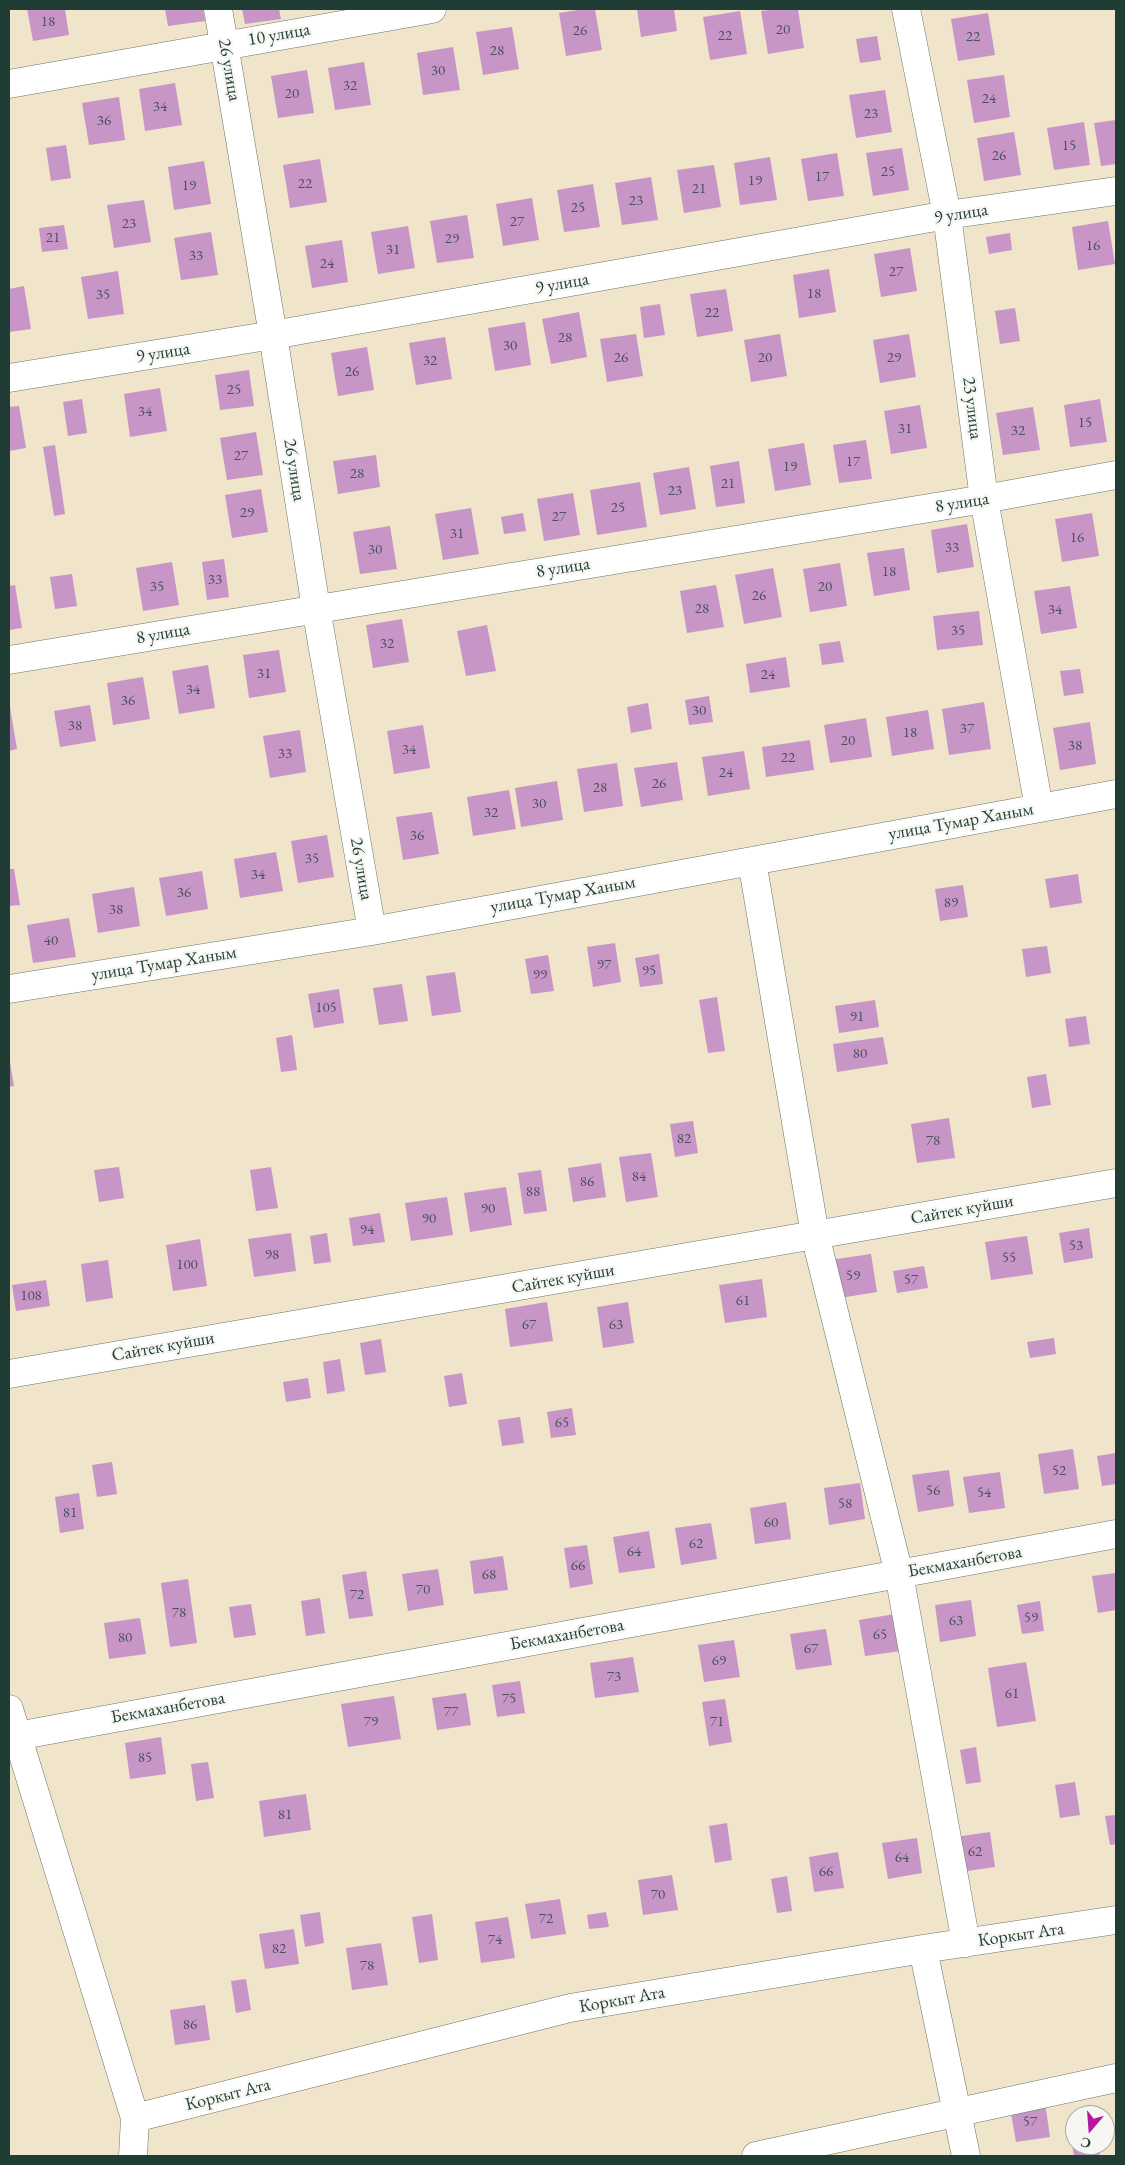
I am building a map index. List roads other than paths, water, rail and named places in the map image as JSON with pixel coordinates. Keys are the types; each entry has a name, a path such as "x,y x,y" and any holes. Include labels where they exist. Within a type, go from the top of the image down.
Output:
{"street":[{"name":"26 улица","path":"218,9 274,335 316,608 372,931"},
{"name":"10 улица","path":"9,84 225,44 432,9"},
{"name":"23 улица","path":"906,9 947,215 984,499 1039,808"},
{"name":"9 улица","path":"9,378 274,335 947,215 1116,191"},
{"name":"8 улица","path":"9,660 984,499 1116,475"},
{"name":"улица Тумар Ханым","path":"9,989 372,931 1116,794"},
{"path":"752,860 815,1235 899,1574 966,1943"},
{"name":"Сайтек куйши","path":"9,1374 1116,1183"},
{"name":"Бекмаханбетова","path":"17,1736 1116,1534"},
{"path":"9,1709 135,2118 129,2154"},
{"name":"Коркыт Ата","path":"135,2118 570,2008 923,1949 1116,1920"},
{"path":"923,1949 966,2156"},
{"path":"756,2156 1116,2078"}]}
